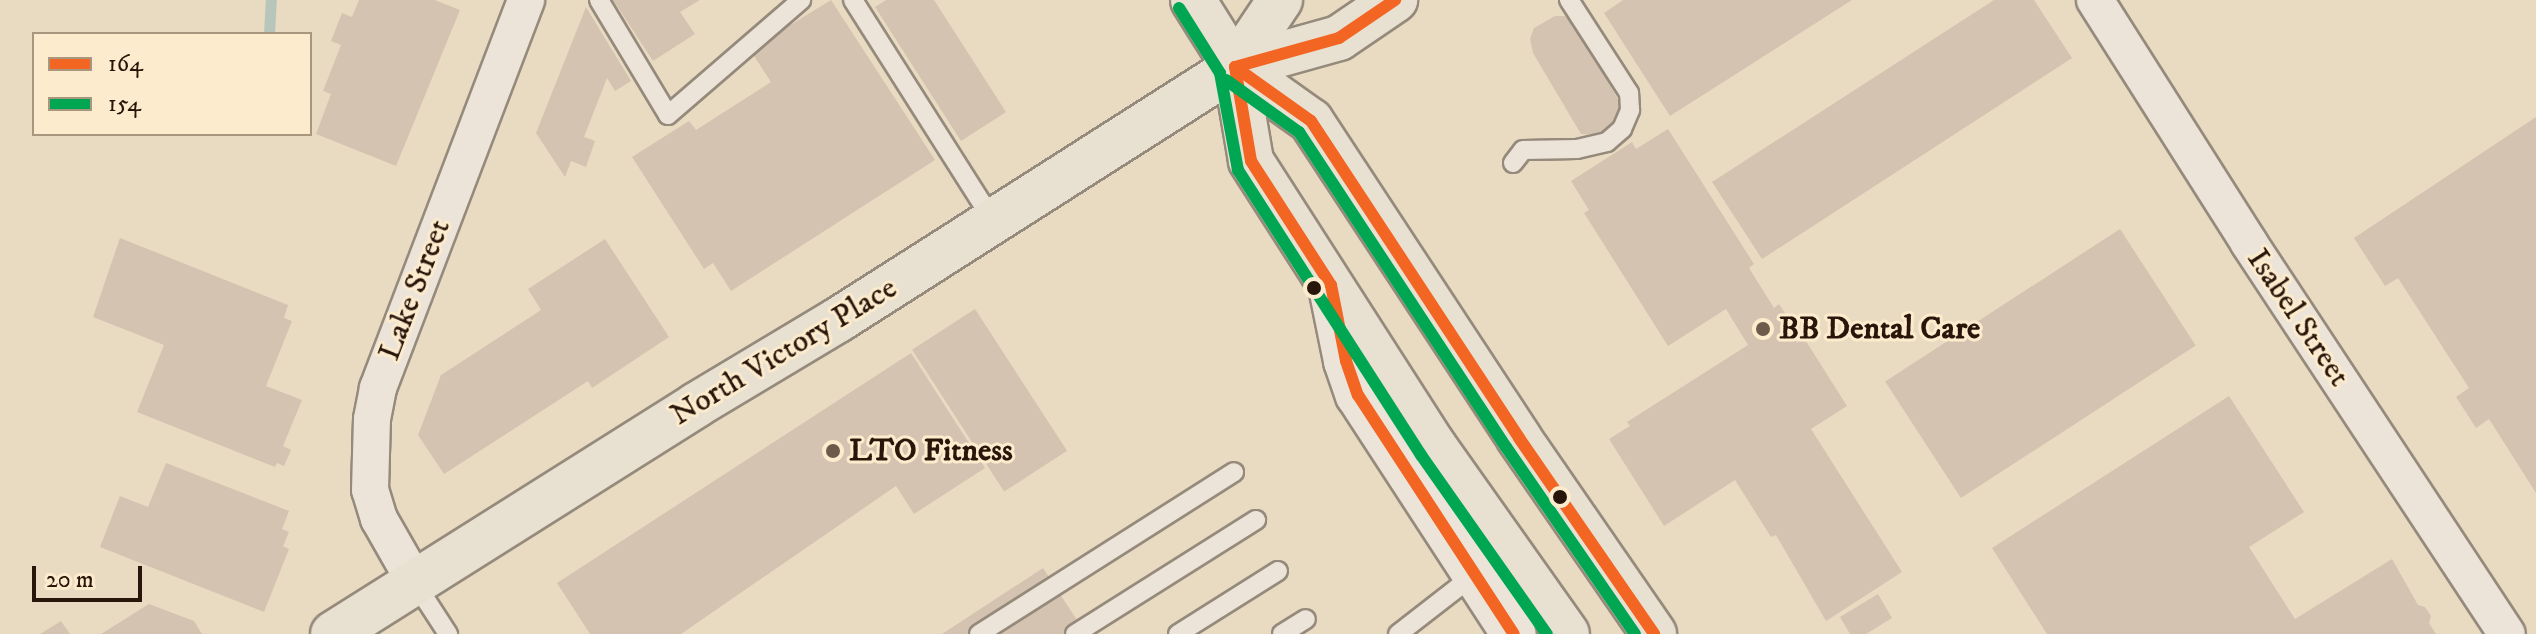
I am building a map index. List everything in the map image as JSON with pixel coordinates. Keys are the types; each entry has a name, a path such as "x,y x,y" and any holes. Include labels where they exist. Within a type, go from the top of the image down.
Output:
{"main road":[{"path":"1193,0 1235,67 1251,161 1434,446 1567,634"},
{"path":"1235,67 1280,0"},
{"path":"1235,67 1339,38 1395,0"},
{"name":"North Victory Place","path":"333,634 1235,67"},
{"path":"1235,67 1311,121 1519,438 1654,634"},
{"path":"1331,285 1340,336 1358,395 1514,634"}],"street":[{"name":"Lake Street","path":"415,582 379,519 370,490 372,419 378,388 526,0"},
{"name":"Isabel Street","path":"2095,0 2249,243 2507,634"}],"lane":[{"path":"599,0 668,115 801,0"},
{"path":"853,0 993,221"},
{"path":"1513,163 1523,150 1577,149 1607,142 1622,129 1630,110 1629,93 1569,0"},
{"path":"979,634 1234,472"},
{"path":"1075,634 1256,520"},
{"path":"1178,634 1278,571"},
{"path":"1398,634 1474,575"},
{"path":"415,582 448,634"},
{"path":"1282,634 1306,619"}],"building":[{"path":"359,0 435,0 460,10 396,166 316,134 331,94 323,91 341,45 331,41 342,13 352,17"},
{"path":"613,0 700,0 680,12 695,34 653,61"},
{"path":"831,0 935,160 731,291 713,263 704,269 632,157 689,121 696,130 771,82 754,56 787,27"},
{"path":"886,0 934,0 1006,112 961,141 875,7"},
{"path":"1623,0 1852,0 1670,116 1604,13"},
{"path":"1994,0 2034,0 2072,58 1762,259 1712,182"},
{"path":"586,7 631,81 615,91 607,78 584,137 595,141 586,167 571,161 565,177 536,133"},
{"path":"1555,16 1565,16 1574,24 1622,106 1615,126 1600,135 1581,134 1533,53 1530,39 1534,28"},
{"path":"2536,117 2536,493 2489,419 2476,428 2456,397 2469,388 2398,278 2385,286 2354,238"},
{"name":"BB Dental Care","path":"1668,129 1754,264 1749,268 1774,308 1779,304 1787,316 1782,319 1797,343 1804,338 1847,406 1811,429 1902,572 1826,621 1776,535 1771,537 1735,480 1664,526 1609,439 1630,426 1627,422 1748,345 1726,309 1668,346 1584,213 1589,210 1571,181 1632,142 1636,149"},
{"path":"2120,229 2196,346 1961,498 1885,381"},
{"path":"120,238 288,305 284,318 292,321 266,386 302,400 283,446 291,450 284,466 277,463 275,467 137,412 164,345 93,317"},
{"path":"605,239 669,337 592,388 588,381 444,474 418,435 441,375 541,310 528,289"},
{"path":"975,309 1067,451 1004,492 912,350"},
{"path":"911,353 985,468 914,514 896,486 681,634 590,634 557,583"},
{"path":"2229,396 2304,512 2249,547 2295,619 2392,559 2418,605 2425,607 2431,616 2429,623 2436,634 2047,634 1992,548"},
{"path":"166,463 289,511 282,529 289,532 283,546 289,549 264,612 100,547 120,496 148,507"},
{"path":"1043,568 1086,634 942,634"},
{"path":"1878,594 1892,618 1866,634 1850,634 1840,617"},
{"path":"149,604 194,621 202,634 101,634"},
{"path":"61,621 70,634 40,634"}],"waterway":[{"path":"269,32 271,0"}],"transit line":[{"name":"164","path":"1235,67 1339,38 1395,0"},
{"name":"154","path":"1179,8 1220,73 1238,170 1421,455 1547,634"},
{"name":"164","path":"1235,67 1311,121 1519,438 1654,634"},
{"name":"164","path":"1235,67 1251,161 1331,285 1346,361 1358,395 1514,634"},
{"name":"154","path":"1226,80 1299,132 1506,447 1635,634"}],"place":[{"name":"BB Dental Care","path":"1763,329"},
{"name":"LTO Fitness","path":"833,451"}]}
